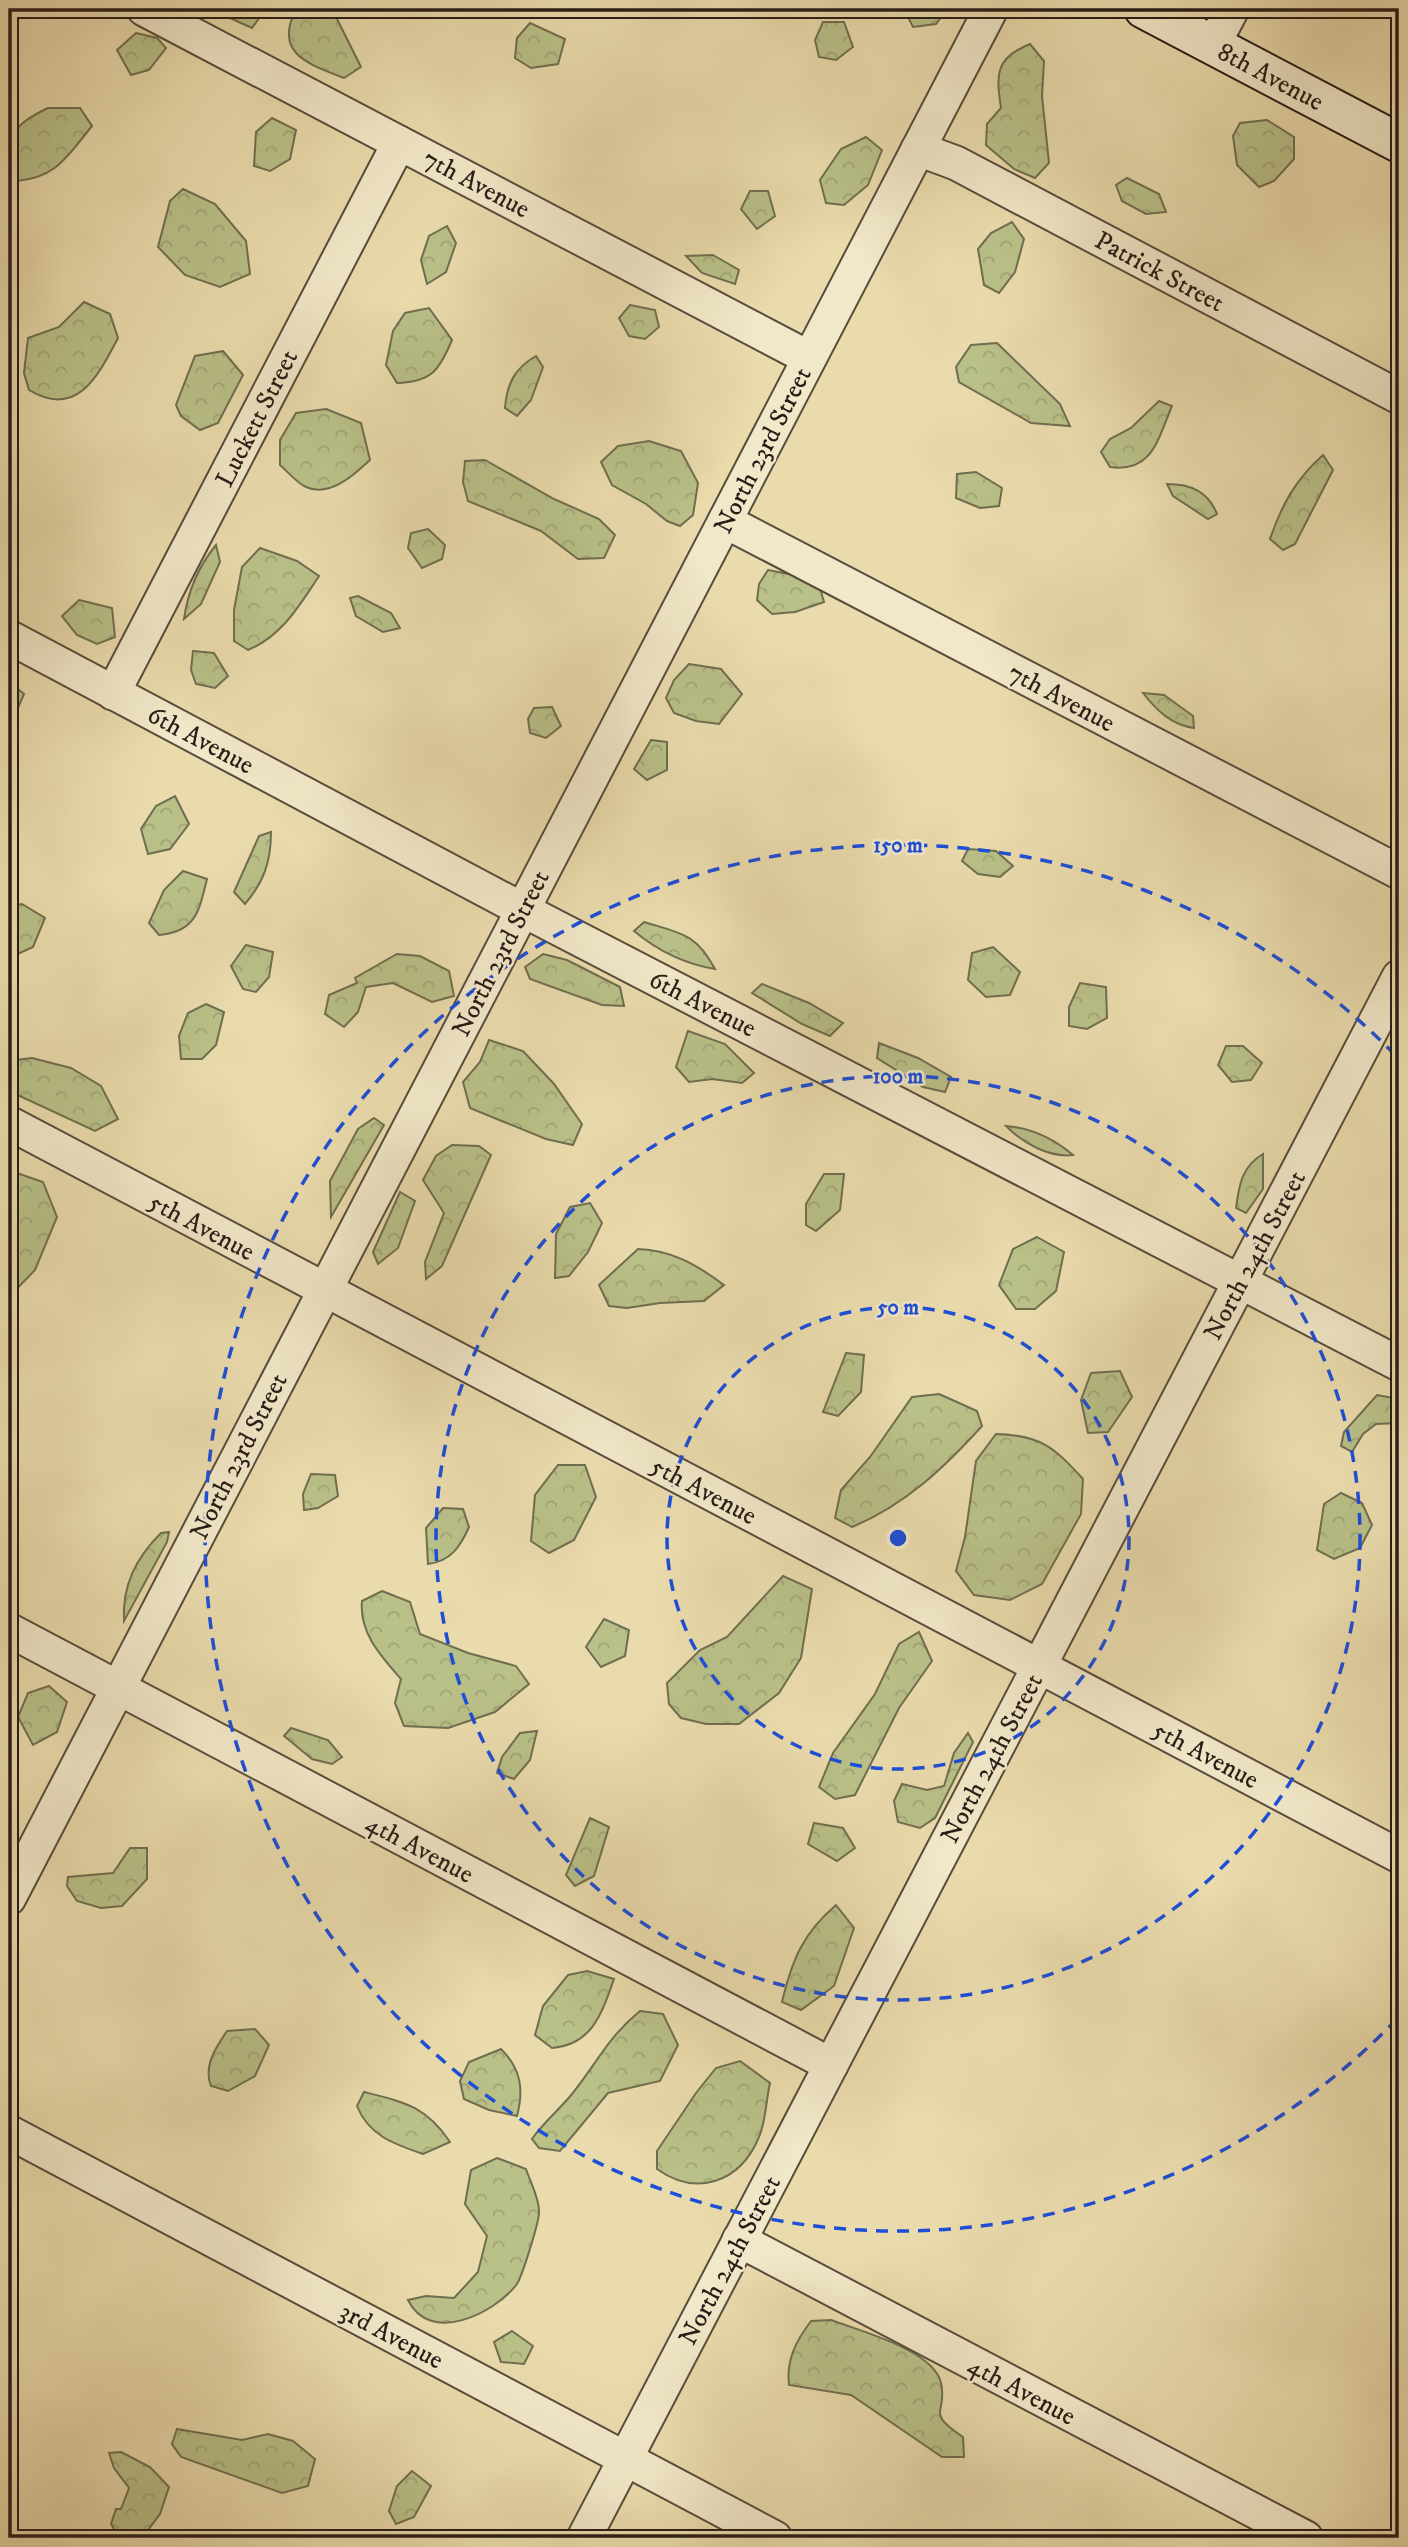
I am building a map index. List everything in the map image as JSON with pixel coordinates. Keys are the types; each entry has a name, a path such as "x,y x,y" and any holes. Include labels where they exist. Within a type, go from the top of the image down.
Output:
{"street":[{"name":"7th Avenue","path":"144,9 809,358"},
{"name":"North 23rd Street","path":"9,1898 991,9"},
{"name":"8th Avenue","path":"1144,9 1399,143"},
{"path":"1213,45 1232,9"},
{"name":"Luckett Street","path":"113,693 399,143"},
{"name":"Patrick Street","path":"918,149 956,163 1399,397"},
{"name":"7th Avenue","path":"725,521 1399,873"},
{"name":"6th Avenue","path":"9,637 523,910 1399,1364"},
{"name":"North 24th Street","path":"584,2538 1399,977"},
{"name":"5th Avenue","path":"9,1123 1399,1856"},
{"name":"4th Avenue","path":"9,1630 831,2065"},
{"name":"3rd Avenue","path":"9,2132 775,2538"},
{"name":"4th Avenue","path":"739,2240 1306,2538"}],"green space":[{"path":"210,9 251,9 260,17 252,28"},
{"path":"296,9 332,9 361,67 344,78 318,68 298,55 289,37 290,24"},
{"path":"904,9 947,9 936,24 913,27"},
{"path":"823,22 844,22 853,47 836,60 819,57 815,40"},
{"path":"530,23 565,39 558,64 531,68 515,58 517,38"},
{"path":"136,33 157,38 166,48 149,70 131,75 117,50"},
{"path":"1030,44 1044,61 1042,96 1049,163 1035,178 1014,169 986,145 987,124 1001,108 998,86 1004,61 1018,49"},
{"path":"48,108 80,108 92,126 52,170 30,179 16,181 9,175 10,150 15,133 26,120"},
{"path":"272,118 296,130 290,159 270,171 254,166 256,132"},
{"path":"1267,120 1294,137 1294,159 1274,181 1259,187 1237,165 1233,136 1240,123"},
{"path":"866,137 882,150 868,185 844,205 826,203 820,180 841,149"},
{"path":"1127,178 1159,194 1166,212 1146,214 1122,201 1116,185"},
{"path":"183,189 215,204 246,241 250,274 220,287 185,275 158,247 170,201"},
{"path":"750,191 768,191 775,216 757,229 741,209"},
{"path":"1012,222 1024,239 1015,272 999,293 984,285 978,249 991,233"},
{"path":"447,226 456,243 446,272 427,284 421,260 429,236"},
{"path":"713,255 739,270 735,284 702,273 686,256"},
{"path":"84,302 110,314 118,338 94,379 73,396 60,399 46,398 29,390 24,373 28,338 59,327"},
{"path":"630,305 655,310 659,327 645,339 629,336 619,318"},
{"path":"429,308 452,340 443,360 432,373 418,380 397,383 386,365 393,331 405,313"},
{"path":"997,343 1060,404 1070,426 1031,423 959,382 956,367 971,345"},
{"path":"223,351 243,375 218,423 200,430 181,416 176,405 195,356"},
{"path":"536,356 543,367 531,400 517,416 505,408 508,391 517,371"},
{"path":"1159,401 1172,406 1152,451 1136,464 1110,467 1101,452 1110,439 1131,428"},
{"path":"326,409 361,423 370,460 341,483 315,490 299,483 280,465 280,440 296,413"},
{"path":"649,441 681,451 698,483 693,515 680,526 667,521 646,504 612,485 601,462 618,446"},
{"path":"1323,455 1333,470 1295,544 1283,550 1270,539 1280,514 1298,483"},
{"path":"485,460 554,499 599,519 615,535 604,558 578,559 541,531 468,501 463,482 465,461"},
{"path":"976,472 1002,488 999,506 980,508 956,498 957,474"},
{"path":"1167,484 1183,485 1197,490 1209,500 1217,514 1208,519 1173,496"},
{"path":"428,529 445,545 442,559 422,568 408,548 411,533"},
{"path":"216,545 220,562 201,604 184,619 195,579"},
{"path":"260,548 297,561 319,576 297,609 280,628 271,637 248,650 234,641 234,610 242,567"},
{"path":"768,570 794,575 820,588 824,602 795,612 772,614 757,600 759,584"},
{"path":"358,596 391,613 400,628 383,632 356,616 350,598"},
{"path":"79,600 112,608 115,637 97,644 77,635 62,616"},
{"path":"193,651 214,653 228,676 215,688 196,684 191,670"},
{"path":"689,664 721,669 742,694 719,724 696,721 674,713 666,698 674,680"},
{"path":"9,682 24,694 14,717 9,718"},
{"path":"1143,693 1164,695 1193,716 1194,728 1165,716"},
{"path":"552,707 561,726 546,738 530,733 528,719 534,708"},
{"path":"651,740 667,742 667,770 647,780 634,769"},
{"path":"175,796 189,824 170,849 148,854 141,829 156,806"},
{"path":"271,832 265,871 245,904 234,892 259,836"},
{"path":"968,849 996,851 1013,866 1000,877 978,874 962,861"},
{"path":"183,871 207,879 198,910 194,918 181,929 159,935 149,923 164,890"},
{"path":"22,904 45,918 33,947 9,958 9,906"},
{"path":"644,922 677,932 694,941 715,969 672,956 653,945 634,931"},
{"path":"246,945 273,952 269,977 256,992 243,989 231,966"},
{"path":"993,947 1020,972 1010,995 986,997 968,980 972,953"},
{"path":"397,954 420,956 449,971 454,996 432,1002 393,983 366,987 358,1012 344,1027 325,1014 329,995 357,983 355,978"},
{"path":"543,954 567,960 620,987 624,1006 602,1005 530,979 525,967"},
{"path":"1080,983 1106,987 1107,1018 1087,1029 1069,1026 1069,1007"},
{"path":"762,984 809,1003 843,1023 830,1036 802,1024 752,993"},
{"path":"206,1004 224,1012 216,1045 202,1059 181,1059 179,1036 188,1013"},
{"path":"688,1031 725,1044 754,1073 742,1083 712,1079 689,1082 676,1067"},
{"path":"489,1040 523,1051 554,1084 582,1124 573,1145 546,1139 470,1108 463,1082 480,1062"},
{"path":"879,1043 918,1058 951,1077 945,1092 923,1087 877,1058"},
{"path":"1226,1046 1243,1046 1262,1063 1251,1080 1232,1082 1218,1065"},
{"path":"32,1058 71,1068 101,1086 118,1119 95,1131 9,1091 9,1061"},
{"path":"374,1118 384,1125 331,1217 330,1181 358,1129"},
{"path":"1006,1126 1042,1135 1073,1155 1046,1152 1020,1138"},
{"path":"452,1145 479,1146 491,1155 442,1266 426,1279 425,1262 444,1213 423,1180 436,1156"},
{"path":"1263,1154 1263,1189 1246,1213 1236,1208 1240,1184 1250,1164"},
{"path":"11,1171 43,1182 57,1217 35,1270 9,1297"},
{"path":"824,1174 844,1174 840,1210 816,1231 806,1225 806,1204"},
{"path":"400,1192 415,1201 398,1248 378,1264 373,1252"},
{"path":"590,1203 602,1223 588,1252 569,1276 555,1278 556,1234 570,1207"},
{"path":"1037,1237 1064,1252 1056,1291 1035,1309 1016,1309 999,1285 1013,1249"},
{"path":"638,1249 662,1252 684,1260 724,1285 704,1301 627,1308 609,1306 599,1285"},
{"path":"846,1353 864,1355 861,1392 838,1416 823,1412"},
{"path":"1120,1371 1132,1397 1108,1432 1088,1433 1081,1400 1091,1373"},
{"path":"939,1394 977,1411 982,1426 938,1471 889,1508 852,1527 835,1518 841,1490 870,1457 912,1397"},
{"path":"1377,1395 1399,1399 1399,1423 1376,1424 1363,1434 1352,1452 1341,1446 1344,1432"},
{"path":"996,1434 1024,1437 1045,1445 1083,1479 1081,1514 1042,1584 1010,1600 974,1595 956,1571 965,1537 976,1461"},
{"path":"558,1465 585,1465 596,1497 574,1540 549,1553 531,1541 535,1495"},
{"path":"311,1474 335,1475 338,1496 318,1508 304,1510 303,1494"},
{"path":"1341,1493 1362,1503 1372,1525 1360,1548 1334,1559 1317,1550 1324,1504"},
{"path":"443,1508 463,1509 469,1527 454,1552 443,1560 428,1564 426,1528"},
{"path":"169,1532 167,1542 124,1621 125,1596 132,1573 152,1542 161,1533"},
{"path":"783,1576 812,1589 801,1658 779,1693 739,1724 706,1724 681,1718 669,1704 667,1683 700,1650 727,1637"},
{"path":"382,1591 410,1602 420,1634 468,1653 516,1666 529,1684 495,1712 448,1728 404,1726 395,1703 401,1679 373,1643 362,1613 362,1601"},
{"path":"604,1619 629,1630 625,1656 601,1667 586,1647"},
{"path":"919,1632 932,1661 899,1708 855,1795 835,1799 819,1787 833,1753 875,1694 899,1644"},
{"path":"49,1686 67,1702 57,1732 33,1745 18,1717 28,1693"},
{"path":"291,1728 328,1740 342,1757 332,1764 312,1759 284,1736"},
{"path":"537,1731 530,1760 514,1779 497,1773 502,1757 520,1733"},
{"path":"968,1733 973,1742 935,1818 920,1828 898,1822 894,1801 902,1784 927,1790 944,1786 954,1753"},
{"path":"590,1818 609,1827 594,1876 575,1886 566,1875"},
{"path":"814,1823 843,1828 855,1848 837,1861 808,1844"},
{"path":"130,1848 147,1848 147,1879 122,1906 101,1908 77,1901 67,1886 68,1877 113,1873"},
{"path":"836,1905 854,1928 834,1986 801,2010 782,2002 800,1948 815,1926"},
{"path":"587,1971 614,1979 600,2015 594,2025 577,2041 552,2048 535,2035 543,2006 568,1975"},
{"path":"640,2011 663,2014 678,2045 660,2081 608,2093 560,2151 539,2148 532,2139 572,2094 619,2031"},
{"path":"255,2029 269,2045 255,2076 228,2091 211,2086 210,2064 227,2031"},
{"path":"501,2049 513,2064 519,2080 517,2116 489,2110 464,2099 460,2081 469,2062"},
{"path":"740,2061 770,2083 765,2117 751,2153 729,2175 716,2181 687,2182 672,2178 657,2169 657,2151 696,2093 716,2068"},
{"path":"364,2092 413,2107 432,2120 450,2142 423,2154 384,2138 368,2125 357,2106"},
{"path":"497,2158 526,2169 539,2206 537,2225 517,2284 507,2295 478,2314 446,2323 431,2321 418,2313 408,2300 426,2296 454,2298 478,2272 487,2236 465,2204 471,2170"},
{"path":"831,2320 911,2351 935,2371 941,2383 941,2417 963,2437 964,2457 942,2457 851,2395 789,2385 791,2359 806,2328 811,2321"},
{"path":"512,2331 533,2346 524,2364 501,2362 494,2342"},
{"path":"177,2429 242,2440 268,2434 293,2441 315,2459 308,2486 282,2493 181,2457 172,2444"},
{"path":"121,2452 150,2467 169,2487 160,2514 142,2538 119,2538 111,2524 116,2509 121,2509 129,2488 114,2468 109,2453"},
{"path":"412,2471 431,2486 414,2517 396,2524 389,2511 397,2486"}]}
